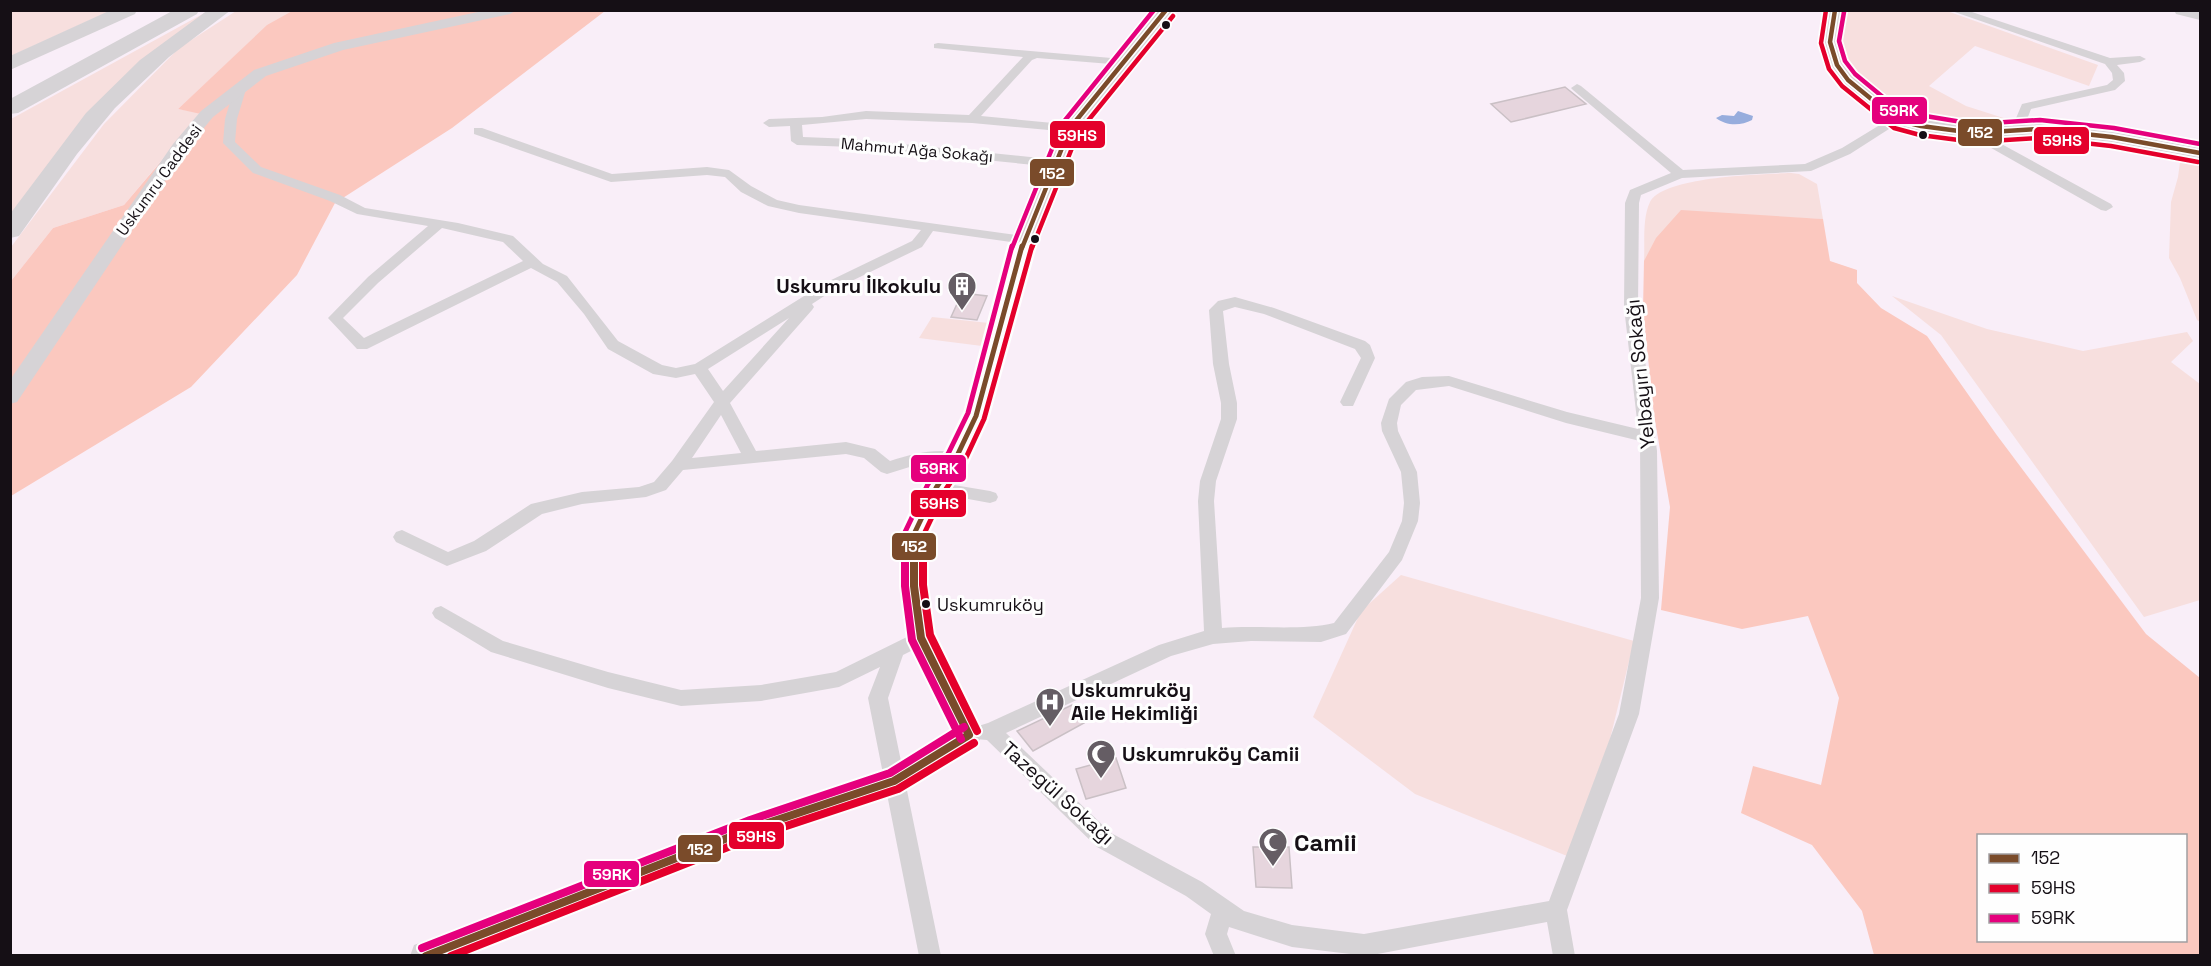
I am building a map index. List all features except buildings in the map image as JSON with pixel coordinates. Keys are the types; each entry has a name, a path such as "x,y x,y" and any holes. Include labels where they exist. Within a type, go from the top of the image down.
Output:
{"highway":[{"path":"10,64 128,10"},
{"path":"10,85 152,10"},
{"path":"10,108 190,10"},
{"path":"10,231 69,149 107,103 168,48 222,10"}],"main road":[{"path":"2182,10 2200,15"}],"street":[{"name":"Uskumru Caddesi","path":"10,397 179,148 207,114 241,86 260,73 339,46 510,10"},
{"name":"Tazegül Sokağı","path":"1166,10 1070,128 1055,163 1025,240 976,416 957,458 936,488 914,534 914,586 921,638 980,733 1104,840 1194,889 1238,920 1292,936 1364,945 1556,910"},
{"path":"1835,10 1830,42 1838,65 1848,80 1897,120 1920,126 1974,133 2039,129 2112,137 2200,153"},
{"path":"1954,10 2109,62 2140,59"},
{"path":"938,46 1123,62"},
{"path":"972,119 1028,58 1036,54"},
{"path":"2017,130 2026,107 2111,88 2119,81 2118,73 2109,62"},
{"path":"241,86 231,119 229,143 257,170 335,198 362,211 508,239 532,262 562,279 613,345 658,370 676,374 699,368 822,290 917,244 929,228"},
{"path":"1577,88 1680,174"},
{"name":"Mahmut Ağa Sokağı","path":"769,123 796,123 866,115 972,119 1070,128"},
{"name":"Yelbayırı Sokağı","path":"1556,910 1629,714 1650,598 1648,437 1631,308 1632,203 1635,193 1680,174 1807,168 1846,151 1897,120"},
{"name":"Mahmut Ağa Sokağı","path":"796,123 796,141 853,142 1055,163"},
{"path":"477,131 611,178 718,172 729,174 746,189 772,203 799,209 1025,240"},
{"path":"1974,133 2106,207"},
{"path":"439,224 373,280 335,318 362,345 532,262"},
{"path":"402,537 447,559 480,546 537,509 582,498 640,493 660,486 678,465 722,402 822,290"},
{"path":"1213,636 1206,501 1208,481 1229,419 1229,403 1221,364 1216,310 1223,304 1235,302 1269,311 1360,345 1368,358 1348,402"},
{"path":"699,368 722,402 752,458"},
{"path":"424,956 753,828 894,781 980,733 1166,650 1213,636 1251,633 1321,634 1340,629 1396,555 1410,521 1412,503 1409,472 1390,431 1389,423 1394,403 1405,390 1422,382 1449,381 1648,437"},
{"path":"678,465 846,448 869,453 887,468 915,459 957,458"},
{"path":"936,488 990,497"},
{"path":"441,613 498,647 608,680 681,698 761,693 839,679 921,638"},
{"path":"896,650 878,698 930,956"},
{"path":"1223,909 1216,934 1225,956"},
{"path":"1556,910 1564,956"}],"shaded area":[{"path":"294,10 605,11 452,128 335,203 297,275 191,387 11,496 11,281 53,228 124,205 201,114 178,109 267,25"},
{"path":"10,11 110,11 11,56"},
{"path":"208,11 168,43 11,219 11,119"},
{"path":"236,11 294,11 267,26 178,109 201,113 124,205 53,228 11,281 11,247 104,124 179,48"},
{"path":"1841,11 1947,11 2098,65 2089,86 1975,46 1929,86 1966,106 2013,121 2008,126 1969,129 1909,120 1859,84 1835,34"},
{"path":"2181,155 2200,159 2200,322 2197,320 2169,258 2171,202"},
{"path":"1799,174 1817,184 1823,219 1776,217 1644,261 1647,208 1659,193 1674,187 1715,178"},
{"path":"1681,210 1823,219 1830,261 1857,270 1857,283 1881,308 1927,336 1996,434 2146,634 2200,678 2200,955 1874,955 1862,911 1812,845 1741,813 1753,766 1821,785 1839,698 1808,616 1742,629 1661,610 1670,507 1654,415 1643,310 1644,261 1656,238"},
{"path":"1892,296 1987,329 2083,351 2187,332 2193,341 2171,362 2200,384 2200,600 2144,617 1941,335"},
{"path":"932,317 989,323 982,346 919,338"},
{"path":"1401,575 1634,641 1610,739 1567,856 1415,794 1313,717 1361,611"}],"water":[{"path":"1738,111 1753,116 1752,120 1734,124 1724,123 1716,118 1722,115 1734,116"}],"transit line":[{"name":"59RK","path":"961,739 912,640 905,586 905,532 928,484 948,454 968,413 1012,247 1062,124 1154,10"},
{"name":"152","path":"969,735 921,638 914,586 914,534 936,488 956,458 976,416 1021,249 1070,128 1166,10"},
{"name":"59HS","path":"1826,10 1821,43 1829,69 1842,86 1894,128 1920,135 1974,142 2039,138 2111,146 2198,162"},
{"name":"152","path":"1835,10 1830,42 1837,65 1848,80 1897,120 1921,126 1974,133 2039,129 2112,137 2200,153"},
{"name":"59RK","path":"1844,12 1839,41 1845,61 1855,74 1901,112 1974,124 2040,120 2114,128 2200,144"},
{"name":"59HS","path":"977,731 930,635 923,585 923,536 944,492 964,462 984,419 1030,252 1078,133 1173,16"},
{"name":"59RK","path":"422,948 750,820 890,773 964,727"},
{"name":"152","path":"426,956 753,828 894,781 969,735"},
{"name":"59HS","path":"451,956 756,836 898,789 974,743"}],"place":[{"name":"Uskumru İlkokulu","path":"962,312"},
{"name":"Uskumruköy","path":"926,604"},
{"name":"Uskumruköy Aile Hekimliği","path":"1050,728"},
{"name":"Uskumruköy Camii","path":"1101,780"},
{"name":"Camii","path":"1273,868"}]}
